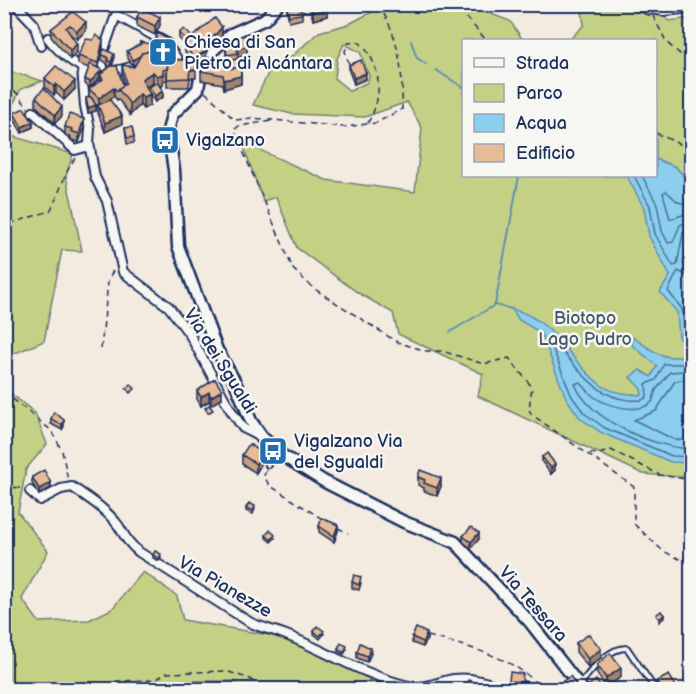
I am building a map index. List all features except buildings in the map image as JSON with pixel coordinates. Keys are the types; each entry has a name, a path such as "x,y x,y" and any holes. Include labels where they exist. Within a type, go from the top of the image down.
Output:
{"street":[{"path":"15,4 33,24 41,46"},
{"path":"48,38 70,62 99,73 160,61 197,64 231,34 265,19 278,4"},
{"path":"635,4 649,10"},
{"path":"106,72 101,58 116,15 165,42 197,64 198,89 171,115 168,131 174,170 178,246 217,350 235,382 259,436"},
{"name":"Via dei Sgualdi","path":"82,68 90,129 86,148 95,177 107,201 123,272 169,307 190,335 243,428 259,436"},
{"path":"98,83 106,72"},
{"path":"86,99 90,90"},
{"path":"33,112 69,146 75,150 86,148"},
{"name":"Via Tessara","path":"259,436 280,454 326,482 404,522 454,542 529,621 581,687"},
{"name":"Via Pianezze","path":"68,488 72,487 101,507 117,525 126,542 139,552 250,623 411,687 435,685 455,679 478,680 503,690"},
{"path":"30,491 40,501 68,488"}],"lane":[{"path":"649,10 664,13 692,10"},
{"name":"Via dei Sgualdi","path":"259,436 269,457 268,465"},
{"path":"581,687 602,660 621,648 627,648 653,686"}],"path":[{"path":"199,81 202,89 235,120 252,118 344,127 376,123 402,110 402,63 394,33 378,4"},
{"path":"451,4 485,39"},
{"path":"649,10 667,43 692,64"},
{"path":"349,64 345,51 348,43 359,42 369,51 377,71 376,110 367,124"},
{"path":"4,88 17,93 33,112"},
{"path":"271,121 234,129 293,269 314,288 398,342 426,351 442,351 484,364 509,358 532,387 529,409 531,414 589,453 600,466 634,487 634,524 663,551 692,566"},
{"path":"657,134 692,150"},
{"path":"4,232 9,224 50,211 60,195 69,165 86,148"},
{"path":"4,254 10,267 4,292"},
{"path":"101,349 108,282 119,260"},
{"path":"4,392 52,431 62,451 68,488"},
{"path":"589,453 599,454 610,450 660,475 692,480"},
{"path":"268,465 264,476 269,485 325,521"},
{"path":"4,490 19,487 30,491"},
{"path":"333,525 348,532"},
{"path":"428,636 480,651 520,669 541,688"},
{"path":"85,690 117,681 154,680 167,673 226,671 250,679 263,690"}],"green space":[{"name":"Biotopo Lago Pudro","path":"385,5 476,5 483,11 510,21 522,39 462,39 462,177 657,177 657,39 570,39 584,25 581,5 660,5 668,21 691,18 691,478 643,474 478,396 483,374 398,334 393,313 357,292 297,248 276,197 263,201 242,142 326,180 415,192 422,128 407,102 365,117 292,114 253,105 272,65 291,57 319,32 349,24","holes":["344,44 360,52 369,75 368,82 350,91 335,79 337,59"]},
{"path":"5,70 43,81 21,89 5,120"},
{"path":"5,134 73,154 66,176 82,251 62,250 44,341 18,352 5,354"},
{"path":"4,388 35,413 47,444 26,469 18,512 48,551 22,599 39,622 89,620 112,609 143,572 177,596 183,620 275,636 407,689 241,689 234,681 179,681 111,690 5,689"}],"water":[{"path":"657,159 676,167 691,185 691,223 683,264 691,274 691,351 679,337 677,312 660,292 670,276 649,236 644,208 628,177 657,177"},
{"path":"512,309 527,314 551,331 579,364 605,388 626,394 642,395 641,389 630,377 640,370 651,377 657,366 632,345 633,337 660,355 675,357 691,352 691,463 671,462 602,433 580,418 566,398 541,333 519,320"}],"waterway":[{"path":"411,41 417,58 426,64"},
{"path":"436,70 462,87"},
{"path":"495,305 519,177"},
{"path":"450,332 495,305 512,309"}],"place":[{"name":"Chiesa di San Pietro di Alcántara","path":"163,52"},
{"name":"Vigalzano","path":"165,140"},
{"name":"Vigalzano Via del Sgualdi","path":"273,451"}]}
